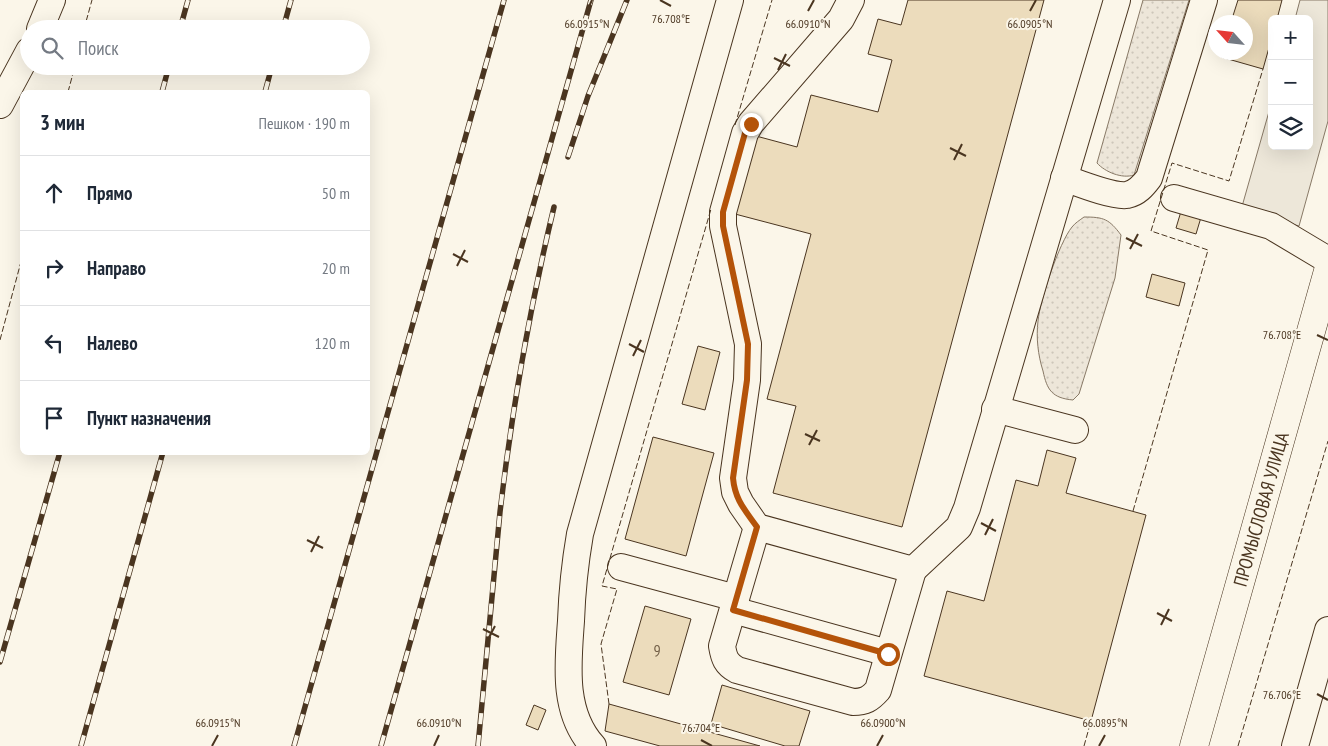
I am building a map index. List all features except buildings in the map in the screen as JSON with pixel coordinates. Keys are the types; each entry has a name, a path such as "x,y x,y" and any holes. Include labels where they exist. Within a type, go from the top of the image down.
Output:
{"main road":[{"name":"ПРОМЫСЛОВАЯ УЛИЦА","path":"1194,746 1328,271"}],"street":[{"path":"44,20 52,0"},
{"path":"593,746 577,720 570,690 569,647 573,584 580,534 730,0"},
{"path":"851,0 841,18 745,133 723,212 723,226 748,344 747,380 733,478 735,492 757,527 912,570"},
{"path":"757,527 722,646 724,659 729,666 737,670 853,702 864,702 871,698 878,690 912,570 959,527 967,508 1116,0"},
{"path":"1064,178 1115,194 1127,194 1140,189 1149,178 1204,0"},
{"path":"0,105 20,68"},
{"path":"1174,198 1271,226 1328,260"},
{"path":"995,409 1075,430"},
{"path":"621,566 888,654"},
{"path":"1295,746 1328,630"}],"shaded area":[{"path":"1143,0 1189,0 1134,175 1124,176 1109,172 1097,163"},
{"path":"1300,0 1328,0 1328,121 1299,226 1241,210 1268,115 1268,150 1313,150 1313,15 1296,15"},
{"path":"1084,217 1106,220 1121,235 1115,278 1079,394 1073,400 1055,395 1046,383 1040,359 1037,327 1042,300 1061,245 1072,227"}],"railway":[{"path":"182,20 188,0"},
{"path":"285,20 291,0"},
{"path":"294,746 504,0"},
{"path":"381,746 591,0"},
{"path":"568,157 588,96 627,0"},
{"path":"163,90 167,75"},
{"path":"266,90 270,75"},
{"path":"478,746 500,512 510,435 522,358 554,207"},
{"path":"0,662 59,455"},
{"path":"81,746 162,455"}],"fence":[{"path":"86,20 92,0"},
{"path":"735,125 772,0"},
{"path":"1133,511 1208,250 1151,231 1172,163 1229,181 1263,69"},
{"path":"69,90 73,75"},
{"path":"609,704 601,644 617,589 602,586 711,209"},
{"path":"0,340 20,265"},
{"path":"1238,746 1328,441"},
{"path":"1084,746 1091,721"}],"route":[{"path":"751,124 745,133 723,212 723,226 748,344 747,380 733,478 735,492 757,527 733,610 888,654"}]}
